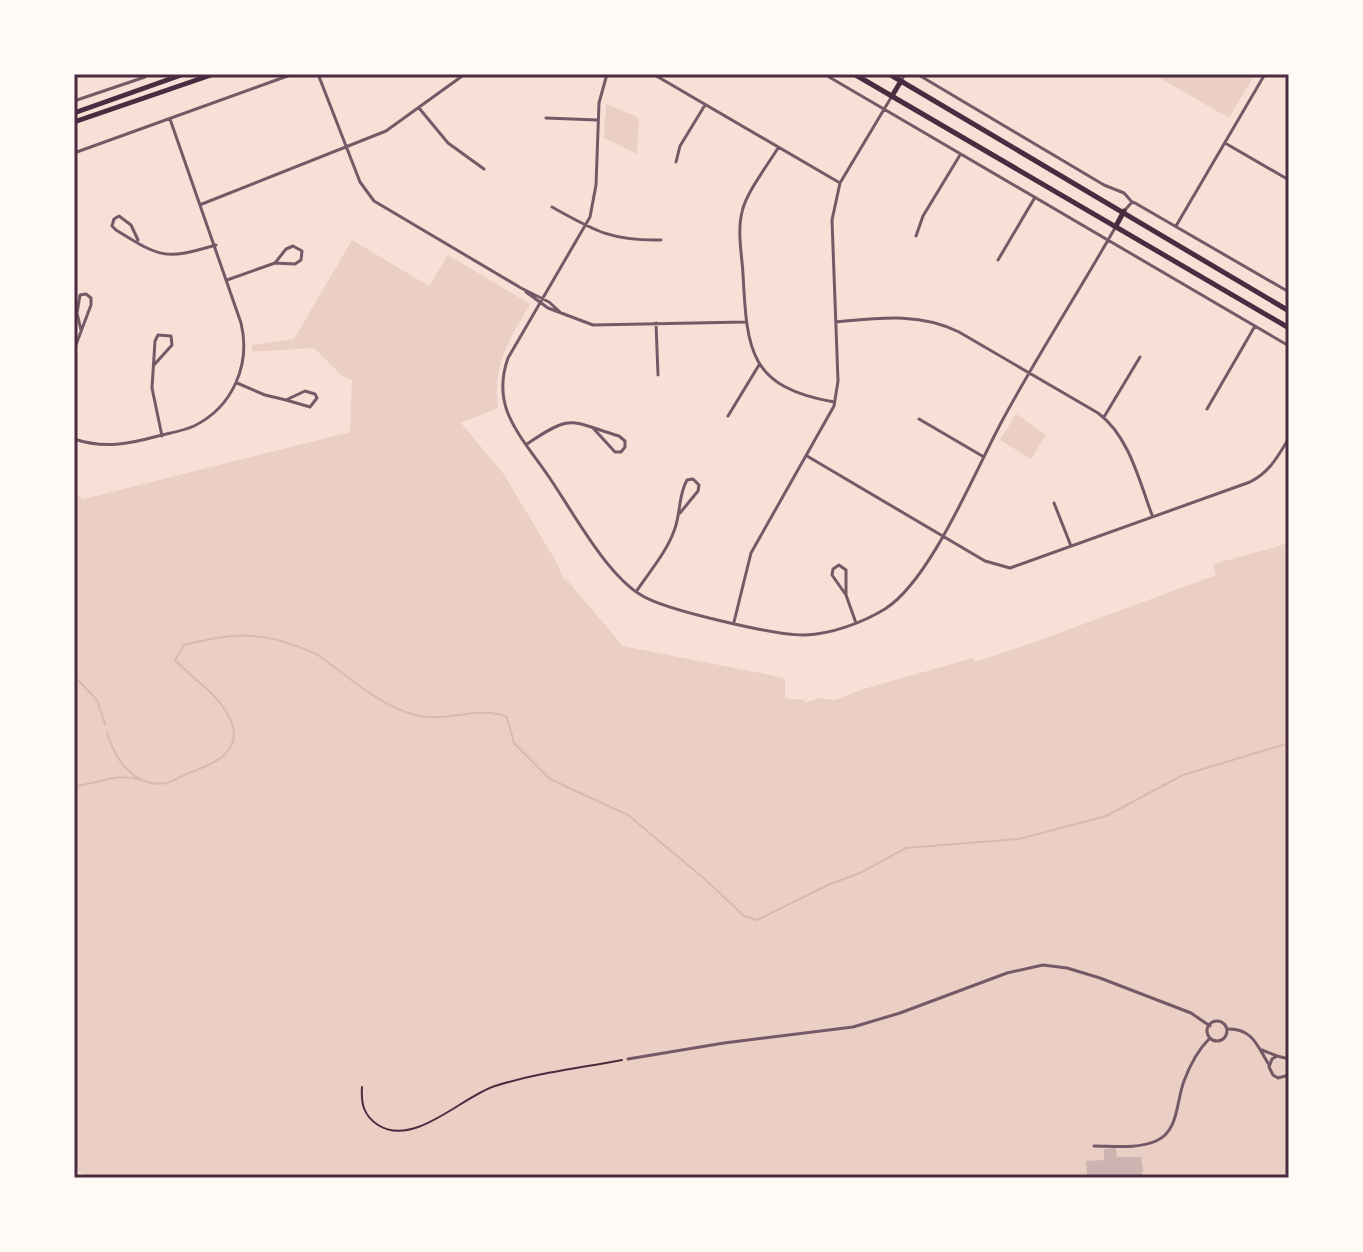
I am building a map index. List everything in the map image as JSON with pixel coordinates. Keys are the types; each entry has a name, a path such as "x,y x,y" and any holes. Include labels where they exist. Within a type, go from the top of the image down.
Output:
{"main road":[{"path":"74,113 184,74"},
{"path":"74,122 210,74"},
{"path":"854,74 1289,328"},
{"path":"889,74 1289,311"},
{"path":"892,96 901,81"},
{"path":"1116,226 1124,211"}],"street":[{"path":"74,153 293,74"},
{"path":"318,74 363,188 378,204 561,313 593,325 745,322"},
{"path":"202,204 386,131 465,74"},
{"path":"607,74 597,120 595,198 585,226 508,358 503,381 508,412 527,445 615,573 636,592 665,606 801,635 856,623 879,613 901,597 941,536 1116,226"},
{"path":"653,74 840,183"},
{"path":"824,74 1289,346"},
{"path":"901,81 905,74"},
{"path":"917,74 1289,292"},
{"path":"1176,226 1265,74"},
{"path":"74,101 145,77"},
{"path":"734,622 751,553 835,402 838,381 832,220 840,183 892,96"},
{"path":"676,162 680,146 705,104"},
{"path":"419,108 448,143 484,169"},
{"path":"546,118 597,120"},
{"path":"74,439 110,446 127,445 182,431 208,418 221,406 236,383 243,360 245,340 227,280 170,119"},
{"path":"1225,143 1289,180"},
{"path":"778,148 742,211 748,341 760,365 777,383 792,392 835,402"},
{"path":"916,236 923,216 960,155"},
{"path":"998,260 1034,199"},
{"path":"1124,211 1132,202"},
{"path":"552,207 585,226 622,238 661,240"},
{"path":"138,240 116,230 112,226 114,219 119,216 125,218 145,247 168,256 216,245"},
{"path":"227,280 275,263 295,264 301,260 302,251 298,247 290,247 275,263"},
{"path":"74,350 91,305 91,298 86,294 80,295 77,301 81,330"},
{"path":"836,322 890,318 927,320 959,332 1104,417 1123,443 1152,517"},
{"path":"656,323 658,375"},
{"path":"1207,409 1255,326"},
{"path":"154,365 172,345 171,336 158,335 154,365 152,399 162,436"},
{"path":"1104,417 1140,357"},
{"path":"728,416 760,365"},
{"path":"236,383 265,395 310,407 317,398 315,394 305,391 286,400"},
{"path":"919,419 984,457"},
{"path":"527,445 564,422 580,423 619,436 625,441 625,447 621,452 615,452 593,428"},
{"path":"807,456 985,561 1005,568 1017,567 1260,477 1289,438"},
{"path":"636,592 663,553 680,513 685,482 693,479 699,485 698,491 680,513"},
{"path":"1054,503 1071,546"},
{"path":"846,595 846,570 839,565 833,569 832,575 846,595 856,623"},
{"path":"628,1059 853,1027 1007,973 1043,965 1067,968 1100,978 1191,1013 1210,1026"},
{"path":"1209,1039 1206,1033 1210,1026 1220,1021 1227,1024 1229,1029"},
{"path":"1209,1039 1221,1039 1229,1029"},
{"path":"1229,1029 1249,1033 1262,1050 1275,1077 1289,1075"},
{"path":"1094,1146 1143,1145 1164,1136 1173,1123 1191,1064 1209,1039"},
{"path":"1262,1050 1289,1059"},
{"path":"1269,1065 1277,1056"}],"path":[{"path":"362,1087 363,1106 368,1116 381,1127 399,1131 432,1121 475,1094 497,1085 628,1059"}],"shaded area":[{"path":"1153,74 1255,74 1229,118"},
{"path":"606,104 639,118 637,154 604,138"},
{"path":"352,240 429,286 448,255 530,304 500,365 498,408 461,423 503,473 564,580 623,646 785,678 785,698 805,700 805,703 819,698 835,700 860,690 973,658 975,662 1032,643 1216,575 1213,564 1289,541 1289,1178 91,1178 74,1169 74,493 84,499 350,432 352,380 341,375 314,348 252,352 252,345 294,339"},
{"path":"1016,414 1046,435 1031,459 1000,440"}],"building":[{"path":"1116,1148 1117,1157 1141,1157 1141,1178 1079,1178 1087,1175 1086,1161 1104,1160 1104,1149"}],"waterway":[{"path":"107,732 127,770 155,784 167,783 214,762 228,751 232,743 232,724 215,697 175,660 184,645 214,638 255,636 284,642 319,656 377,698 402,711 426,717 485,713 507,717 514,743 550,779 628,815 744,916 757,920 830,884 860,873 906,848 1019,839 1106,816 1183,775 1289,743"},
{"path":"74,676 97,700 105,724"},
{"path":"74,786 115,778 141,780"}]}
